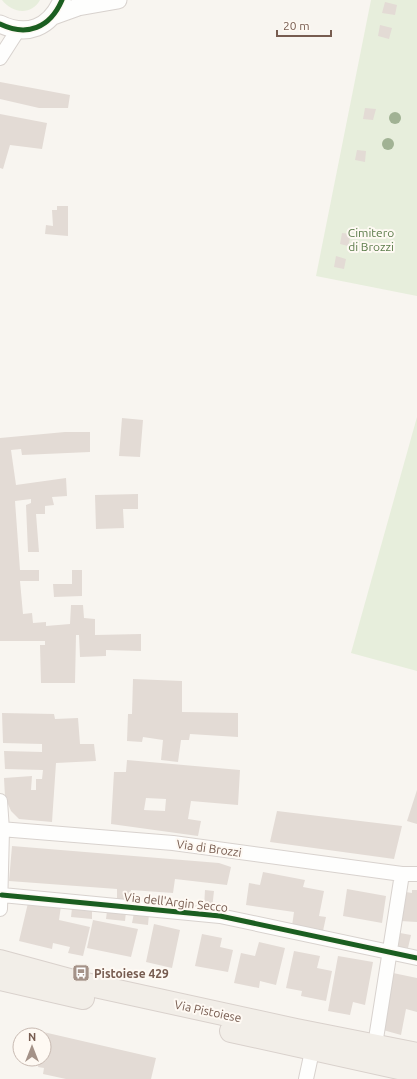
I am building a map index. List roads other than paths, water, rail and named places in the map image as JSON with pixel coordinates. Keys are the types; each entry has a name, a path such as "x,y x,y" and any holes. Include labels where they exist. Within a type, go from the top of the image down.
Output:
{"main road":[{"name":"Via Pistoiese","path":"0,961 314,1042 417,1072"},
{"name":"Via Pistoiese","path":"0,979 314,1042 375,1045 417,1054"}],"street":[{"path":"53,16 62,0"},
{"path":"0,24 18,30 34,29 41,26 53,16 78,7 118,0"},
{"path":"0,58 18,30"},
{"path":"0,801 1,902"},
{"name":"Via di Brozzi","path":"1,829 173,843 402,874 417,874"},
{"path":"375,1045 402,874"},
{"name":"Via dell'Argin Secco","path":"1,902 220,916 390,951 417,958"},
{"path":"306,1079 314,1042"}],"place":[{"name":"Pistoiese 429","path":"81,973"}],"park label":[{"name":"Cimitero di Brozzi","path":"371,239"}]}
